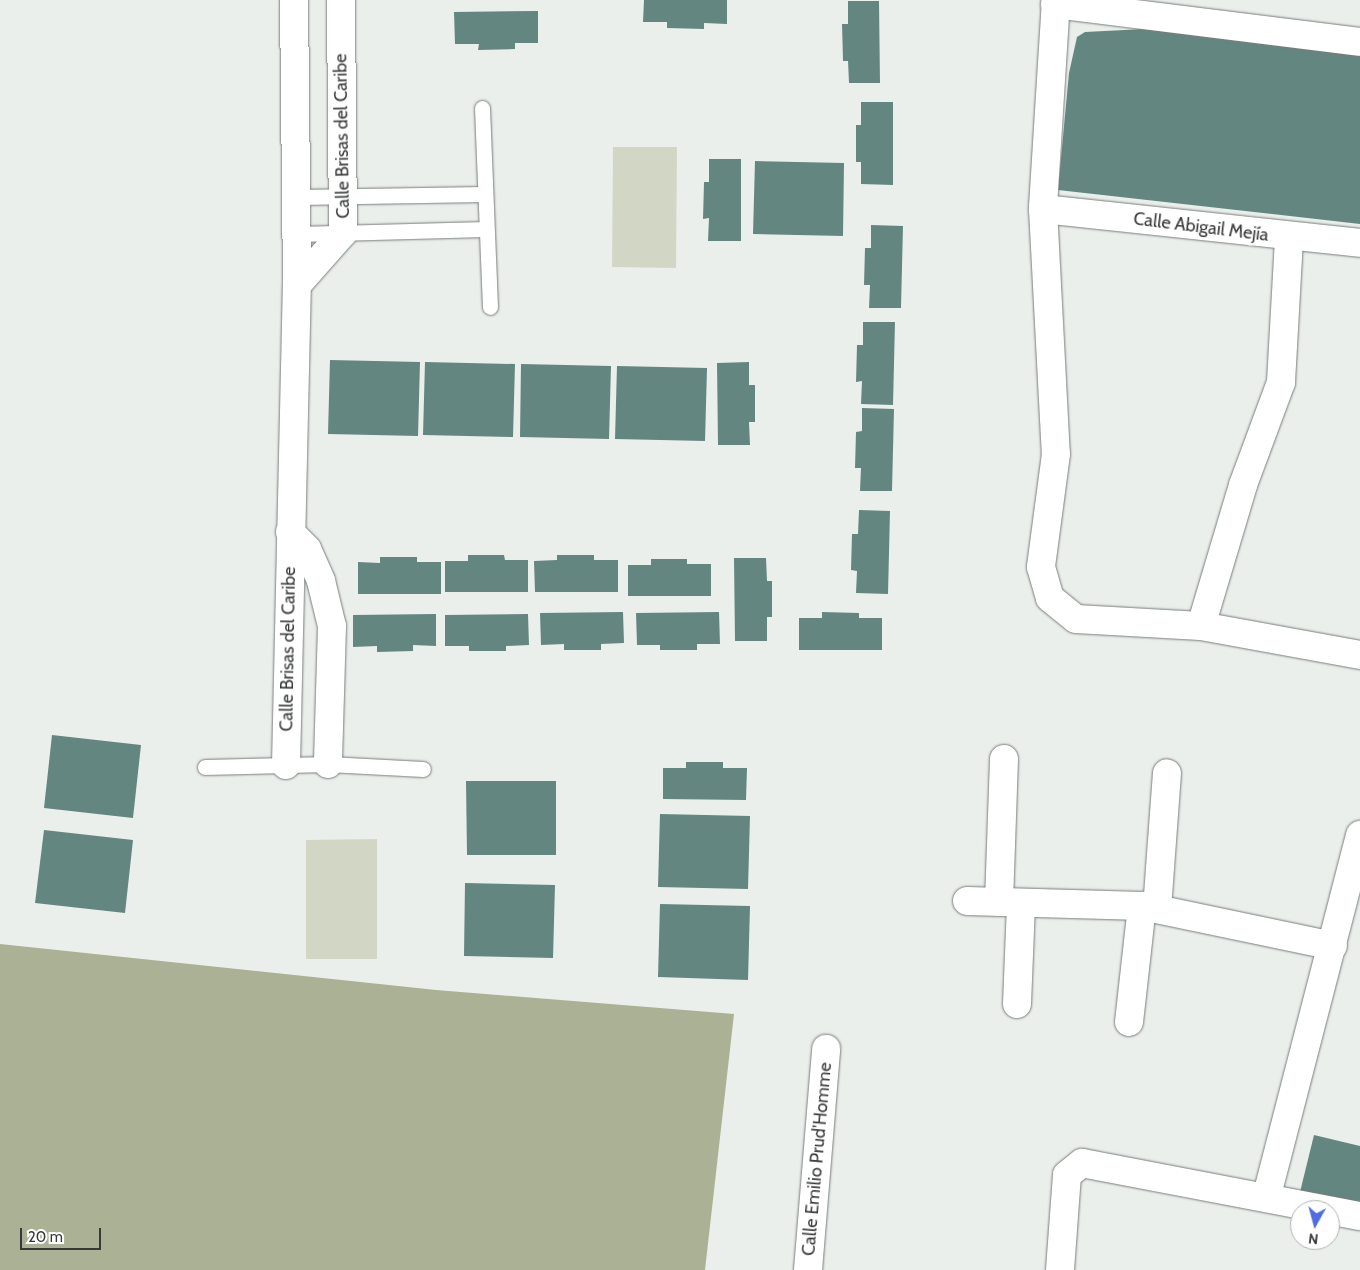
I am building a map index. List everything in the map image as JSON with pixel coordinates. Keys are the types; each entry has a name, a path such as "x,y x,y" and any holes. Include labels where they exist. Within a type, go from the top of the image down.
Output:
{"street":[{"name":"Calle Brisas del Caribe","path":"286,765 298,197 294,0"},
{"name":"Calle Brisas del Caribe","path":"297,286 343,233 341,0"},
{"path":"1360,42 1056,2 1043,208 1056,454 1041,568 1050,598 1076,619 1201,626 1360,655"},
{"name":"Calle Abigail Mejía","path":"1043,208 1289,238 1360,243"},
{"path":"1201,626 1243,485 1281,382 1289,238"},
{"name":"Calle Brisas del Caribe","path":"290,532 307,549 321,581 332,626 328,764"},
{"path":"1004,759 1010,902 1017,1004"},
{"path":"1129,1022 1150,908 1167,773"},
{"path":"1267,1196 1333,946 1351,917 1360,835"},
{"path":"967,901 1150,908 1333,946"},
{"name":"Calle Emilio Prud'Homme","path":"808,1270 826,1048"},
{"path":"1060,1270 1067,1175 1082,1163 1267,1196 1360,1216"}],"lane":[{"path":"482,108 490,306"},
{"path":"298,197 485,194"},
{"path":"297,234 486,228"},
{"path":"205,767 328,764 423,769"}],"green space":[{"path":"613,147 677,147 676,268 612,267"},
{"path":"377,839 377,959 306,959 306,840"},
{"path":"0,944 436,990 734,1014 705,1270 0,1270"}],"building":[{"path":"644,0 727,0 727,24 704,23 704,29 667,28 667,22 643,22"},
{"path":"848,1 879,1 880,83 849,83 848,61 843,61 842,24 848,24"},
{"path":"538,11 538,43 515,43 515,49 478,50 479,44 455,44 454,12"},
{"path":"1144,29 1360,54 1360,224 1058,190 1069,73 1077,37 1085,32"},
{"path":"861,102 893,102 893,185 861,184 861,162 856,162 856,125 861,125"},
{"path":"709,159 741,159 741,241 708,241 709,218 703,219 704,182 709,182"},
{"path":"755,161 844,163 843,236 753,234"},
{"path":"871,225 903,226 901,308 869,308 870,285 864,285 865,248 871,248"},
{"path":"863,322 895,322 893,405 861,404 862,381 856,382 857,345 863,345"},
{"path":"330,360 420,362 418,436 328,434"},
{"path":"425,362 515,364 513,437 423,435"},
{"path":"749,362 749,385 755,385 755,422 749,422 750,445 718,445 717,363"},
{"path":"521,364 611,366 609,439 520,437"},
{"path":"617,366 707,368 705,441 615,439"},
{"path":"862,408 894,409 892,491 860,491 861,468 855,468 856,432 862,431"},
{"path":"859,510 890,511 888,594 856,593 857,571 851,570 852,534 858,534"},
{"path":"468,555 504,555 505,560 528,560 528,592 445,592 445,561 468,561"},
{"path":"557,555 594,555 594,560 618,560 618,592 535,592 534,561 557,560"},
{"path":"380,557 417,557 417,562 441,562 441,594 358,594 358,562 380,563"},
{"path":"734,558 766,558 767,581 772,581 772,617 767,617 767,641 735,641"},
{"path":"651,559 687,559 687,564 711,564 711,596 628,596 628,565 651,565"},
{"path":"623,612 624,643 601,644 601,650 564,650 564,644 541,645 540,613"},
{"path":"719,612 720,644 697,644 697,650 660,650 660,645 637,645 636,613"},
{"path":"822,612 859,613 859,618 882,618 882,650 799,650 799,618 822,618"},
{"path":"436,614 436,646 413,645 413,651 377,652 377,646 353,647 353,615"},
{"path":"528,614 529,645 506,646 506,651 469,651 469,646 445,646 445,615"},
{"path":"52,735 141,745 133,818 44,808"},
{"path":"686,762 723,762 723,768 747,768 746,800 663,799 663,768 686,768"},
{"path":"466,781 556,781 556,855 467,855"},
{"path":"660,814 750,816 748,889 658,887"},
{"path":"44,830 133,840 125,913 35,903"},
{"path":"465,883 555,885 553,958 464,956"},
{"path":"660,904 750,906 748,980 658,977"},
{"path":"1314,1135 1360,1146 1360,1206 1300,1192"}]}
